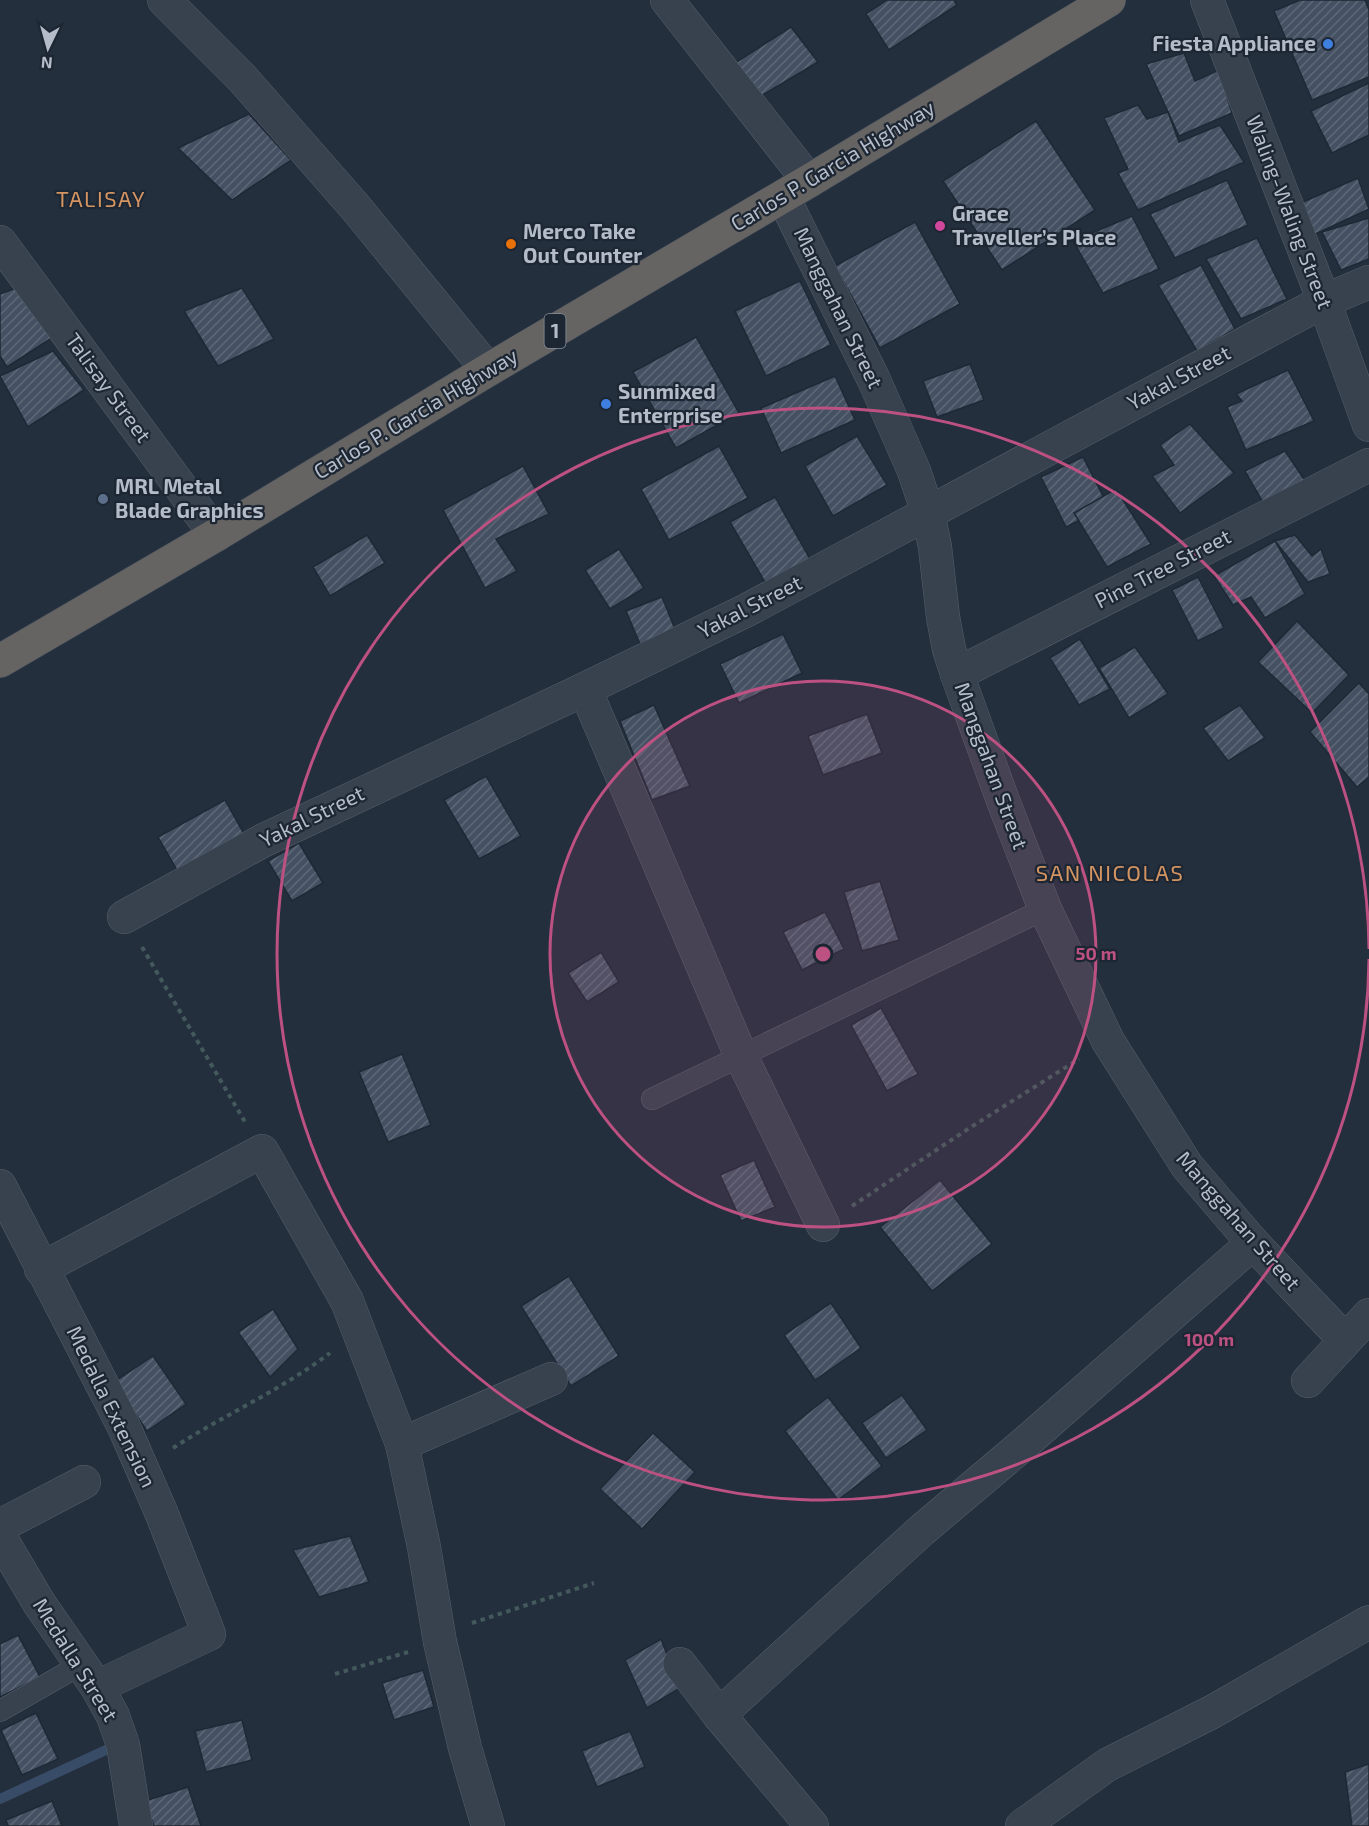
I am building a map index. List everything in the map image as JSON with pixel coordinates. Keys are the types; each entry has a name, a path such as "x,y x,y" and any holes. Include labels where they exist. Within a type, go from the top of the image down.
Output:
{"highway":[{"name":"Carlos P. Garcia Highway","path":"2,655 216,535 1109,0"}],"street":[{"path":"164,0 242,78 349,199 488,370"},
{"name":"Manggahan Street","path":"667,0 796,189 914,471 928,513 949,649 957,674 1045,909 1108,1041 1187,1166 1253,1243 1345,1340"},
{"name":"Waling-Waling Street","path":"1207,0 1324,301 1369,425"},
{"name":"Talisay Street","path":"0,242 216,535"},
{"name":"Yakal Street","path":"124,917 264,840 747,610 1324,301 1369,282"},
{"name":"Pine Tree Street","path":"957,674 1369,465"},
{"path":"585,689 741,1056 823,1225"},
{"path":"41,1269 262,1151 347,1301 402,1444 440,1638 465,1748 488,1826"},
{"name":"Medalla Extension","path":"0,1186 124,1427 209,1634 89,1676"},
{"path":"719,1715 922,1530 1253,1243"},
{"path":"1308,1381 1369,1315"},
{"path":"402,1444 551,1379"},
{"path":"0,1526 84,1482"},
{"name":"Medalla Street","path":"0,1537 39,1603 89,1676 113,1716 123,1745 136,1826"},
{"path":"1022,1826 1107,1765 1212,1712 1369,1622"},
{"path":"680,1664 719,1715 812,1826"}],"lane":[{"path":"652,1099 1045,909"},
{"path":"0,1711 89,1676"}],"path":[{"path":"124,917 262,1151"},
{"path":"823,1225 971,1127 1108,1041"},
{"path":"142,1468 200,1430 303,1373 359,1331"},
{"path":"335,1674 594,1582"}],"building":[{"path":"887,0 954,0 957,5 889,50 866,14"},
{"name":"Fiesta Appliance","path":"1300,0 1365,0 1369,10 1369,77 1312,100 1274,11"},
{"path":"791,27 818,62 756,99 735,63"},
{"path":"1184,53 1195,81 1219,70 1232,113 1179,136 1146,64"},
{"path":"1369,83 1369,135 1332,153 1311,111"},
{"path":"1138,105 1147,119 1168,112 1179,142 1220,125 1244,162 1138,210 1118,173 1128,169 1104,118"},
{"path":"249,114 291,160 232,200 178,148"},
{"path":"1036,121 1095,210 1002,270 943,181"},
{"path":"1358,178 1369,209 1307,238 1296,205"},
{"path":"1227,180 1248,225 1175,258 1150,214"},
{"path":"1132,216 1159,269 1103,293 1073,241"},
{"path":"1369,218 1369,259 1341,270 1322,232"},
{"path":"915,222 960,304 880,348 835,266"},
{"path":"1257,238 1287,299 1241,319 1206,259"},
{"path":"1201,265 1235,329 1197,351 1158,285"},
{"path":"800,281 831,345 766,376 735,311"},
{"path":"24,285 61,332 7,367 0,356 0,294"},
{"path":"242,288 274,339 218,366 184,311"},
{"path":"696,337 739,413 676,448 633,372"},
{"path":"53,351 84,390 28,427 0,376"},
{"path":"970,364 984,400 937,417 923,381"},
{"path":"1288,370 1314,421 1246,450 1227,407 1242,401 1236,394"},
{"path":"835,376 855,420 781,453 761,408"},
{"path":"1190,424 1234,473 1180,513 1152,476 1174,465 1160,445"},
{"path":"857,436 887,485 833,516 805,466"},
{"path":"719,446 748,498 669,540 641,489"},
{"path":"1285,451 1306,482 1264,504 1245,471"},
{"path":"1083,457 1108,506 1066,527 1041,477"},
{"path":"523,466 549,514 496,539 517,571 485,588 443,510"},
{"path":"1116,489 1151,544 1107,567 1074,513"},
{"path":"775,497 810,559 766,584 730,522"},
{"path":"367,535 385,563 330,596 313,567"},
{"path":"1295,535 1312,556 1321,549 1330,574 1308,582 1275,541"},
{"path":"1275,541 1305,594 1265,618 1251,597 1233,605 1214,576"},
{"path":"619,549 644,588 610,609 585,570"},
{"path":"1198,577 1224,628 1198,641 1172,590"},
{"path":"662,597 675,629 640,644 626,611"},
{"path":"1297,621 1349,675 1312,713 1258,662"},
{"path":"783,634 802,673 739,703 720,664"},
{"path":"1080,639 1110,689 1079,705 1050,658"},
{"path":"1135,647 1168,694 1129,718 1099,668"},
{"path":"1359,683 1369,694 1369,777 1357,787 1310,732"},
{"path":"654,705 690,786 652,800 620,721"},
{"path":"1240,705 1265,738 1228,761 1203,728"},
{"path":"867,714 882,753 823,775 808,736"},
{"path":"486,776 521,836 479,859 444,800"},
{"path":"225,800 244,834 177,870 158,837"},
{"path":"299,843 323,883 292,901 268,861"},
{"path":"880,881 899,940 862,951 844,892"},
{"path":"825,912 844,949 802,970 783,932"},
{"path":"601,952 619,982 587,1002 568,973"},
{"path":"881,1008 918,1074 887,1091 851,1025"},
{"path":"402,1054 431,1125 388,1142 359,1072"},
{"path":"754,1160 775,1207 741,1221 720,1175"},
{"path":"940,1180 992,1244 932,1291 880,1227"},
{"path":"569,1276 619,1356 571,1386 521,1306"},
{"path":"831,1303 861,1348 815,1380 784,1335"},
{"path":"273,1309 298,1349 270,1377 238,1332"},
{"path":"153,1356 186,1404 147,1431 114,1382"},
{"path":"902,1395 927,1430 886,1458 862,1423"},
{"path":"828,1397 882,1466 838,1500 785,1431"},
{"path":"653,1433 695,1472 642,1529 600,1489"},
{"path":"350,1536 369,1582 319,1597 293,1550"},
{"path":"18,1635 40,1677 0,1697 0,1644"},
{"path":"661,1639 680,1688 647,1708 625,1660"},
{"path":"423,1670 434,1707 394,1720 382,1683"},
{"path":"36,1713 58,1759 22,1775 1,1730"},
{"path":"242,1720 252,1760 206,1772 195,1731"},
{"path":"630,1731 645,1767 597,1787 582,1751"},
{"path":"1369,1764 1369,1826 1352,1826 1345,1772"},
{"path":"188,1787 201,1826 154,1826 145,1801"},
{"path":"52,1801 62,1826 8,1826 6,1820"}],"waterway":[{"path":"0,1799 108,1749"}],"place":[{"name":"Fiesta Appliance","path":"1328,44"},
{"name":"Grace Traveller’s Place","path":"940,226"},
{"name":"Merco Take Out Counter","path":"511,244"},
{"name":"Sunmixed Enterprise","path":"606,404"},
{"name":"MRL Metal Blade Graphics","path":"103,499"}],"district":[{"name":"TALISAY","path":"101,199"},
{"name":"SAN NICOLAS","path":"1110,873"}]}
